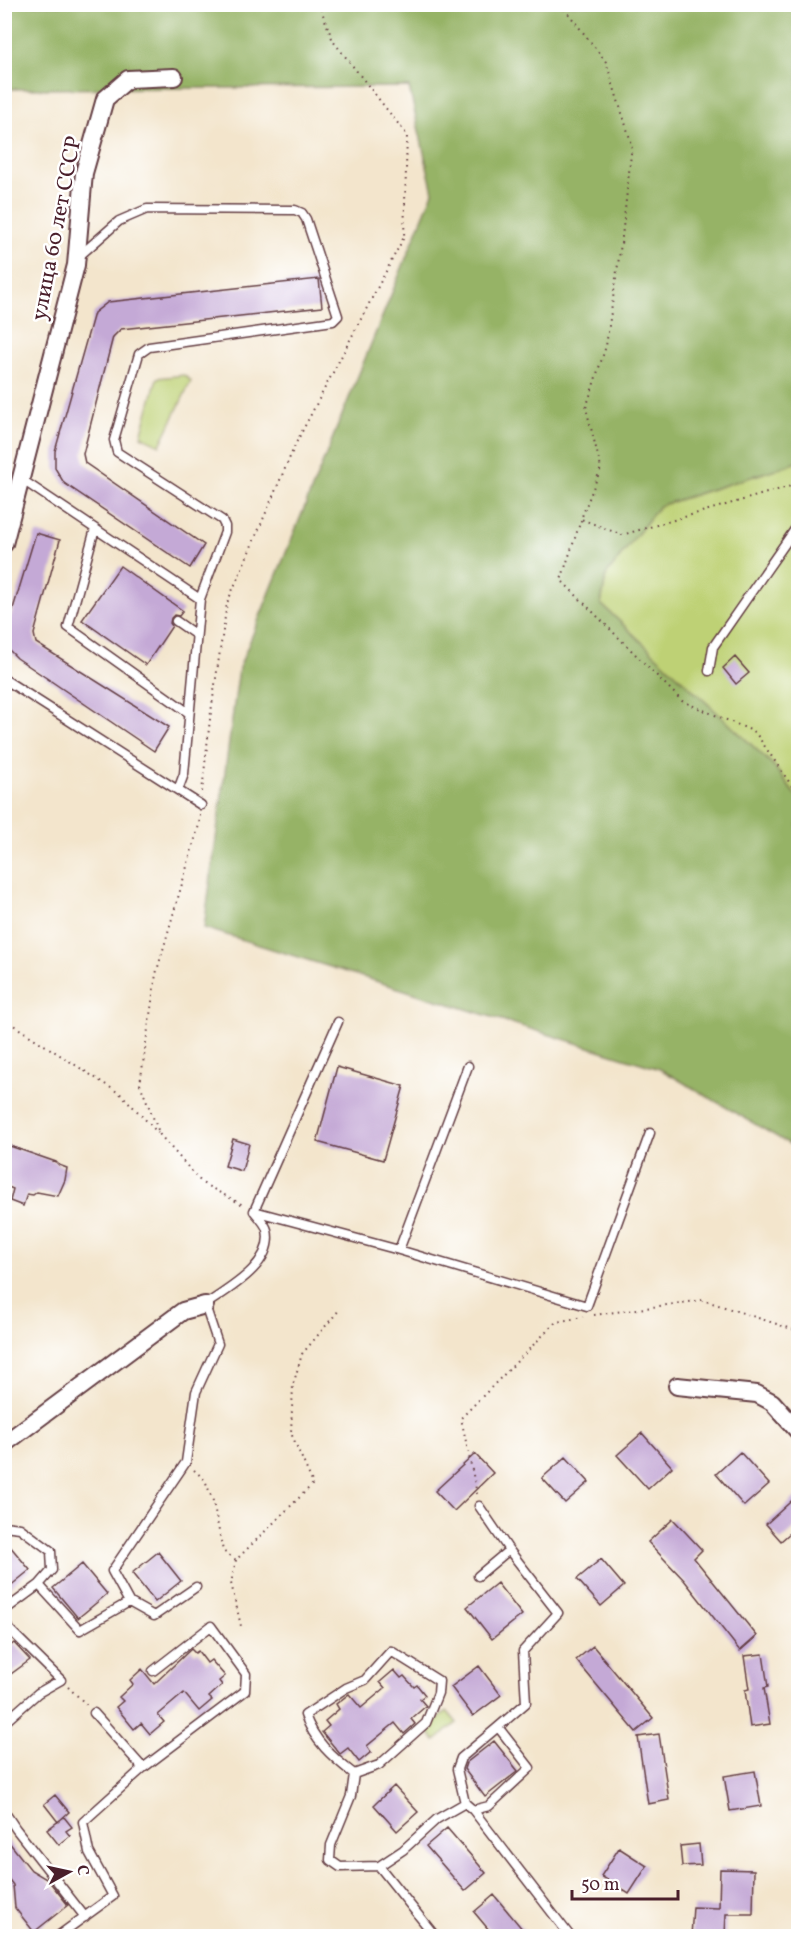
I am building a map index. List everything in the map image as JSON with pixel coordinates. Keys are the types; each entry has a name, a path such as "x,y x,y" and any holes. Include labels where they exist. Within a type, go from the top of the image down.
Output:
{"street":[{"name":"улица 60 лет СССР","path":"4,544 77,258 84,174 105,99 128,79 174,77"},
{"path":"4,1444 183,1311 205,1305"},
{"path":"677,1386 757,1394 772,1402 798,1431"}],"lane":[{"path":"77,258 119,221 147,209 295,210 302,213 306,219 338,315 336,319 149,347 143,349 139,354 114,440 117,452 222,520 225,526 225,532 200,599 184,774 178,790"},
{"path":"21,479 200,599"},
{"path":"709,671 713,647 798,525"},
{"path":"95,529 68,627 189,713"},
{"path":"176,621 196,635"},
{"path":"4,679 201,805"},
{"path":"254,1211 338,1022"},
{"path":"399,1251 468,1066"},
{"path":"254,1211 587,1306 650,1133"},
{"path":"196,1587 154,1616 129,1602 112,1570 186,1462 196,1392 218,1344 205,1305 255,1269 267,1246 267,1229 254,1211"},
{"path":"479,1506 509,1550 558,1613 523,1651 526,1703 461,1758 457,1769 465,1803 473,1810 570,1936"},
{"path":"4,1526 20,1528 51,1551 52,1570 39,1585 9,1607 4,1606"},
{"path":"478,1576 509,1550"},
{"path":"39,1585 80,1630 129,1602"},
{"path":"4,1624 61,1680 38,1693 4,1723"},
{"path":"58,1936 113,1896 89,1852 83,1822 143,1768 245,1691 246,1674 211,1626 153,1671"},
{"path":"391,1651 439,1681 438,1692 426,1722 379,1765 354,1774 332,1757 310,1732 305,1715 346,1688 365,1680 391,1651"},
{"path":"94,1713 143,1768"},
{"path":"473,1810 489,1806 530,1768 498,1728"},
{"path":"354,1774 351,1796 331,1845 330,1860 340,1867 379,1866 403,1850 436,1819 465,1803"},
{"path":"4,1811 85,1917"},
{"path":"379,1866 435,1936"},
{"path":"4,1930 10,1936"}],"path":[{"path":"160,1135 140,1084 156,974 199,825 210,719 227,603 296,443 404,237 407,135 333,41 319,4"},
{"path":"561,4 606,62 632,145 622,237 606,346 586,408 601,468 561,580 682,701 755,732 798,795"},
{"path":"581,519 622,535 798,484"},
{"path":"4,1019 122,1095 202,1183 254,1211"},
{"path":"479,1506 461,1419 556,1322 703,1299 798,1330"},
{"path":"241,1626 231,1583 236,1560 313,1484 291,1433 293,1385 302,1354 340,1309"},
{"path":"186,1462 205,1480 213,1501 223,1551 236,1560"},
{"path":"61,1680 94,1713"}],"green space":[{"path":"4,5 798,5 798,462 659,506 606,575 601,604 773,765 798,799 798,1149 660,1069 204,928 239,668 433,192 409,87 5,89"},
{"path":"184,375 191,381 160,445 141,436 157,378"},
{"path":"798,462 798,799 773,765 601,604 606,575 659,506"},
{"path":"447,1711 457,1723 435,1741 426,1729"}],"building":[{"path":"319,279 322,307 121,329 113,337 83,454 85,463 204,545 190,568 64,483 55,468 55,451 94,313 108,302"},
{"path":"36,533 60,540 34,634 36,643 169,727 154,751 17,658 7,648 5,635"},
{"path":"120,566 183,611 179,616 174,615 171,618 172,626 146,665 82,620"},
{"path":"735,657 749,673 736,684 723,668"},
{"path":"337,1067 404,1086 383,1160 317,1142"},
{"path":"233,1139 249,1144 242,1171 225,1166"},
{"path":"4,1144 67,1168 58,1196 37,1192 33,1195 27,1194 23,1206 10,1201 13,1189 8,1187 4,1181"},
{"path":"642,1433 672,1467 648,1489 617,1455"},
{"path":"740,1452 769,1484 744,1506 716,1474"},
{"path":"475,1454 493,1473 454,1511 435,1491"},
{"path":"566,1457 589,1482 565,1503 542,1478"},
{"path":"798,1495 798,1526 781,1541 766,1524"},
{"path":"673,1519 702,1550 694,1558 757,1636 740,1651 684,1580 648,1542"},
{"path":"4,1539 30,1570 4,1591"},
{"path":"158,1552 181,1581 155,1602 132,1573"},
{"path":"601,1559 624,1586 601,1606 577,1579"},
{"path":"82,1564 107,1594 78,1618 53,1588"},
{"path":"497,1583 522,1615 492,1639 467,1607"},
{"path":"14,1643 30,1660 4,1679 4,1651"},
{"path":"593,1646 653,1718 636,1732 576,1660"},
{"path":"191,1649 195,1653 198,1651 207,1663 211,1660 225,1676 219,1681 222,1685 209,1697 212,1700 199,1711 184,1693 158,1715 164,1722 150,1734 141,1723 134,1729 116,1707 123,1701 119,1697 133,1684 130,1680 142,1669 154,1684"},
{"path":"763,1654 768,1687 764,1688 770,1724 750,1727 745,1690 749,1689 744,1656"},
{"path":"479,1666 501,1695 473,1716 451,1687"},
{"path":"394,1670 401,1678 404,1676 414,1687 417,1685 425,1695 420,1699 426,1706 411,1719 415,1724 404,1734 395,1723 367,1746 371,1752 359,1762 348,1748 340,1754 322,1732 329,1726 325,1721 339,1709 336,1704 349,1694 361,1708 385,1688 380,1682"},
{"path":"659,1734 669,1800 648,1804 638,1737"},
{"path":"494,1741 518,1771 485,1797 464,1769 466,1763"},
{"path":"755,1771 761,1806 730,1811 724,1776"},
{"path":"394,1786 418,1812 397,1831 374,1805"},
{"path":"55,1795 69,1812 58,1822 44,1804"},
{"path":"64,1817 72,1827 66,1831 70,1836 59,1845 47,1830"},
{"path":"447,1828 486,1873 465,1891 426,1846"},
{"path":"4,1836 31,1870 48,1880 68,1905 34,1932 15,1908 13,1885 4,1873"},
{"path":"699,1844 701,1865 682,1866 680,1846"},
{"path":"619,1848 647,1866 629,1894 601,1876"},
{"path":"720,1869 754,1870 753,1914 726,1914 725,1936 691,1936 693,1907 719,1908"},
{"path":"494,1895 528,1936 494,1936 474,1912"}]}
